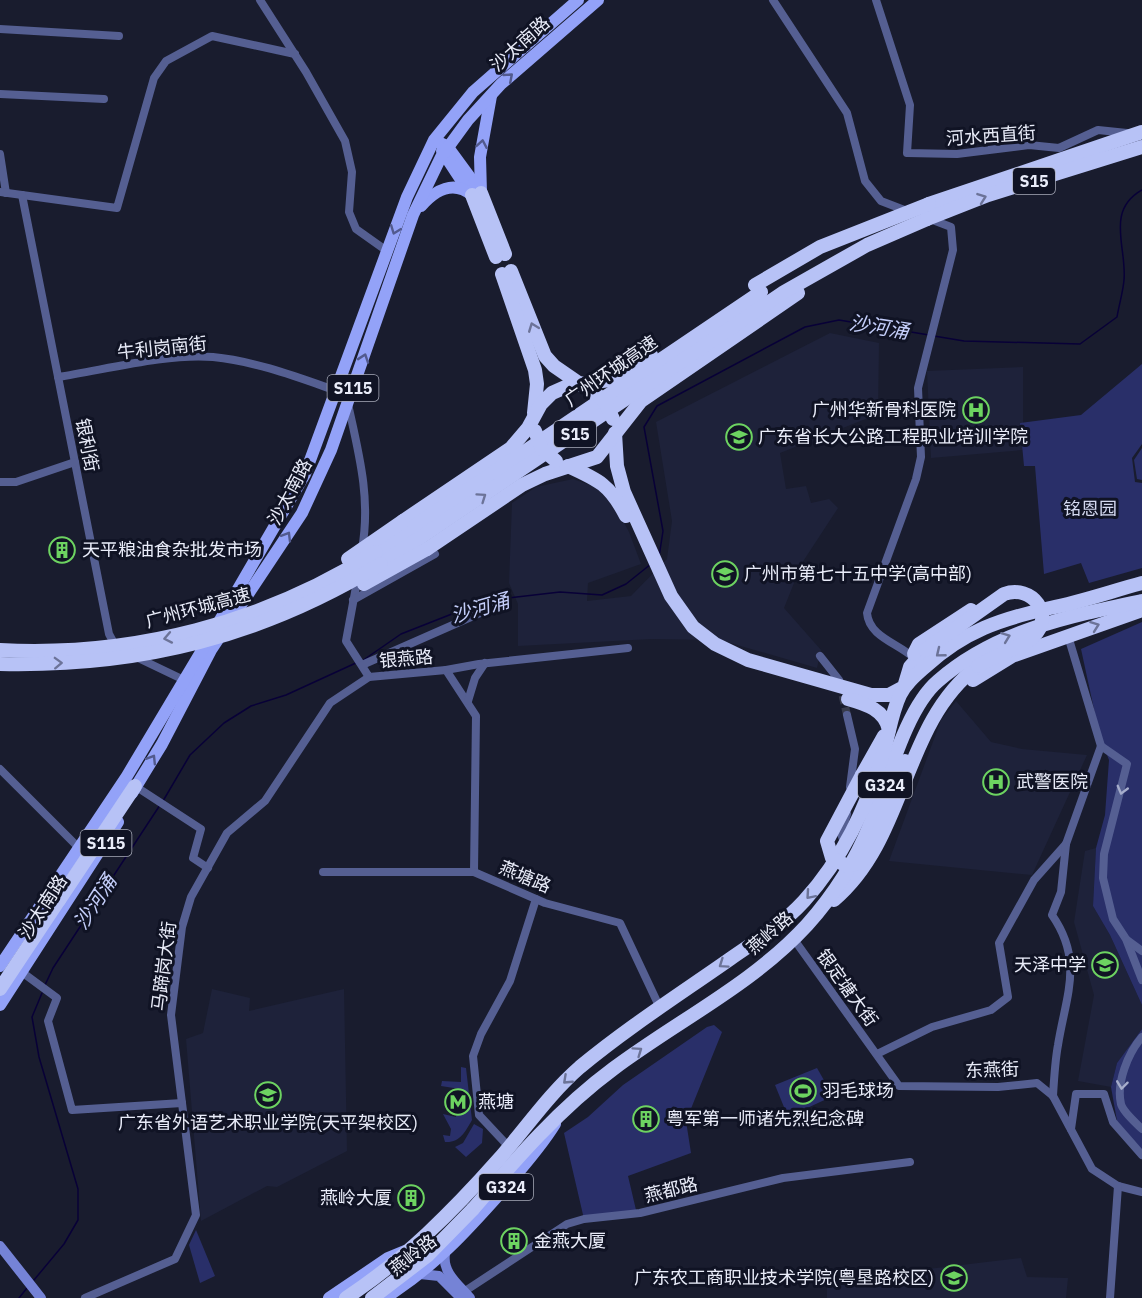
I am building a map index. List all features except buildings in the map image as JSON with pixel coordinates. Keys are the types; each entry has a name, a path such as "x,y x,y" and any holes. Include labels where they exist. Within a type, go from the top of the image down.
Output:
{"highway":[{"name":"广州环城高速","path":"0,664 64,663 128,658 176,649 243,630 313,602 838,246 929,204 1142,130"},
{"name":"广州环城高速","path":"764,297 927,219 988,195 1142,147"},
{"path":"476,194 500,256"},
{"path":"217,625 254,610 344,562 511,448 534,418 562,388 610,380 763,280 811,252 929,204"},
{"path":"243,630 334,598 395,568 522,485 545,474 594,459 605,449 628,417 647,396 793,297 927,219"},
{"path":"820,910 844,892 874,854 943,699 978,666 1035,635 1041,622 1041,612 1032,596 1018,591 1004,594 920,655 910,667 904,687 890,695 871,695 793,678 755,671 723,657 702,643 681,623 650,570 616,497 599,480 575,466 556,461 542,449 534,418 537,384 507,272 545,356 565,374 588,385 604,400 613,419 616,466 624,492 668,591 686,619 706,638 727,651 793,678 870,706 886,721 889,730 881,739 827,841 832,858 847,866 864,860 872,850 928,703 956,667"},
{"path":"616,466 620,436 628,417"},
{"path":"605,449 612,434 613,419"},
{"path":"545,474 570,472 599,480"},
{"name":"广州环城高速","path":"0,650 68,650 116,646 174,637 217,625 306,591 379,558"},
{"name":"燕岭路","path":"346,1298 412,1248 470,1192 567,1080 660,1008 791,914 820,882 845,845 868,795 904,687 942,652 968,634 1008,617 1051,608 1142,583"},
{"path":"920,655 914,652 919,644 983,604 1016,598 1051,608"},
{"name":"燕岭路","path":"561,1115 607,1073 731,987 793,938 820,910 844,876 864,840 918,704 931,687 984,647 1014,634 1142,601"},
{"path":"926,733 953,700 990,668 1012,656 1142,610"},
{"path":"0,989 135,786"},
{"path":"372,1298 427,1256 473,1209 530,1143 561,1115"}],"main road":[{"name":"沙太南路","path":"0,1005 105,843 135,786 162,744 199,673 221,650 248,604 255,585 309,500 327,462 348,403 413,215 434,140 473,92 578,0"},
{"name":"沙太南路","path":"1,962 122,783 184,680 192,651 226,601 241,585 295,493 337,391 387,251 422,178 490,96 597,0"},
{"path":"476,194 490,96"},
{"path":"434,140 445,149 476,194"},
{"path":"413,215 439,190 456,188 476,194"},
{"name":"燕岭路","path":"385,1298 445,1254 520,1170 561,1115"},
{"path":"0,1246 15,1273"},
{"name":"燕岭路","path":"329,1298 387,1258 412,1248"},
{"path":"445,1254 444,1263 448,1274 464,1296"},
{"path":"0,1258 36,1297"},
{"path":"420,1274 439,1276 464,1296"}],"street":[{"path":"260,0 295,54 345,141 352,172 349,212 356,229 387,251"},
{"path":"773,0 847,113 865,181 881,201 951,227 953,250 918,388 921,457 916,479 867,613 868,621 875,632 904,649 920,655"},
{"name":"河水西直街","path":"876,0 910,105 907,153 957,154 1029,145 1059,148 1098,130 1121,134 1142,130"},
{"path":"0,29 119,36"},
{"path":"0,154 3,192 117,208 154,78 166,61 196,42 212,36 295,54"},
{"path":"0,94 104,99"},
{"name":"银利街","path":"22,195 110,638 119,648 184,680"},
{"name":"牛利岗南街","path":"58,377 173,359 213,357 271,369 337,391"},
{"name":"银燕路","path":"348,403 367,505 346,640 369,677 446,670 468,701 476,716 474,872"},
{"path":"0,482 16,482 75,462"},
{"path":"353,600 435,554"},
{"path":"362,665 496,606"},
{"path":"1068,636 1101,746 1066,844 1061,892 1052,915 1063,930 1070,950 1072,982 1058,1045 1053,1096 1092,1169 1118,1186 1142,1192"},
{"path":"446,670 485,663 628,648"},
{"path":"820,656 838,680"},
{"path":"468,701 475,678 485,663"},
{"name":"马蹄岗大街","path":"85,1298 175,1259 196,1215 171,1015 182,927 191,897 227,832 265,801 330,703 369,677"},
{"path":"845,845 841,834 855,763 847,715"},
{"path":"1101,746 1128,764 1104,854 1103,878 1113,919 1125,939 1142,981"},
{"path":"0,769 76,845"},
{"path":"135,786 201,829 193,858 208,868"},
{"path":"877,1054 932,1027 991,1010 1008,997 999,943 1034,880 1066,844"},
{"name":"燕塘路","path":"323,872 474,872 536,899 620,923 660,1008"},
{"path":"509,1147 479,1116 473,1056 481,1034 510,981 536,899"},
{"name":"银定塘大街","path":"793,938 855,1028 877,1054"},
{"path":"1125,939 1142,951"},
{"path":"1,962 22,972 57,998 48,1021 72,1110 182,1103"},
{"path":"1142,1037 1124,1071 1120,1088 1121,1106 1142,1130"},
{"name":"东燕街","path":"877,1054 899,1086 998,1087 1037,1083 1053,1096"},
{"path":"1071,1129 1076,1094 1104,1094 1113,1122 1142,1155"},
{"name":"燕都路","path":"464,1296 567,1224 584,1219 640,1213 783,1178 910,1162"},
{"path":"1110,1298 1118,1186"}],"shaded area":[{"name":"广州市第七十五中学(高中部)","path":"830,333 879,343 878,414 780,453 786,489 806,486 811,503 829,499 838,508 802,563 784,608 821,650 817,668 720,640 652,639 518,646 518,604 509,583 512,503 536,487 573,479 607,491 629,532 641,564 588,583 587,601 631,596 667,559 672,521 656,422"},
{"name":"广州华新骨科医院","path":"1023,367 1023,450 931,458 927,371"},
{"name":"武警医院","path":"956,701 991,742 1022,749 1087,755 1032,875 889,861 941,720"},
{"name":"天泽中学","path":"1096,848 1093,906 1110,935 1142,1005 1142,1029 1117,1063 1111,1087 1078,1081 1094,995 1074,922 1085,851"},
{"name":"广东省外语艺术职业学院(天平架校区)","path":"212,989 250,998 249,1011 344,989 347,1151 277,1187 267,1186 201,1221 186,1039 203,1033"},
{"name":"广东农工商职业技术学院(粤垦路校区)","path":"1021,1258 1027,1277 1068,1278 1066,1298 827,1298 827,1281"}],"green space":[{"name":"铭恩园","path":"1142,364 1142,444 1132,458 1135,482 1142,483 1142,568 1089,583 1081,563 1044,574 1035,466 1024,466 1020,423 1081,415"},
{"path":"1142,448 1142,480 1137,479 1134,460"},
{"path":"1142,622 1142,1005 1110,935 1093,906 1096,848 1105,815 1109,760 1100,737 1081,649"},
{"path":"714,1025 722,1032 686,1121 691,1153 628,1176 636,1210 584,1219 564,1133 588,1117 623,1085 707,1027"},
{"path":"1142,1029 1142,1150 1117,1121 1111,1087 1117,1063"},
{"path":"461,1067 466,1068 472,1120 458,1139 445,1142 443,1135 450,1136 451,1129 443,1114 456,1117 460,1089 441,1086 442,1081 461,1082"},
{"name":"羽毛球场","path":"817,1068 833,1096 788,1117 775,1085"},
{"path":"474,1124 483,1129 482,1143 466,1157 455,1147 463,1143"},
{"path":"196,1230 215,1276 200,1283 189,1245"}],"waterway":[{"name":"沙河涌","path":"934,336 964,341 1080,344 1117,317 1124,280 1121,219 1124,208 1142,190"},
{"name":"沙河涌","path":"659,557 663,531 644,427 657,406 805,327 839,320 929,335"},
{"name":"沙河涌","path":"362,661 401,634 462,610 499,599 560,592 602,595 626,584 651,564"},
{"name":"沙河涌","path":"163,801 190,755 224,723 251,706 286,695 358,662"},
{"name":"沙河涌","path":"45,985 53,968 160,805"},
{"name":"沙河涌","path":"34,1280 64,1244 78,1220 78,1189 39,1057 32,1017 42,993"},
{"name":"沙河涌","path":"19,1298 27,1288"}],"tunnel":[{"path":"840,684 847,715"}],"place":[{"name":"广州华新骨科医院","path":"976,410"},
{"name":"广东省长大公路工程职业培训学院","path":"739,437"},
{"name":"天平粮油食杂批发市场","path":"62,550"},
{"name":"广州市第七十五中学(高中部)","path":"725,574"},
{"name":"武警医院","path":"996,782"},
{"name":"天泽中学","path":"1105,965"},
{"name":"羽毛球场","path":"803,1091"},
{"name":"广东省外语艺术职业学院(天平架校区)","path":"268,1095"},
{"name":"燕塘","path":"458,1102"},
{"name":"粤军第一师诸先烈纪念碑","path":"646,1119"},
{"name":"燕岭大厦","path":"411,1198"},
{"name":"金燕大厦","path":"514,1241"},
{"name":"广东农工商职业技术学院(粤垦路校区)","path":"954,1278"}]}
